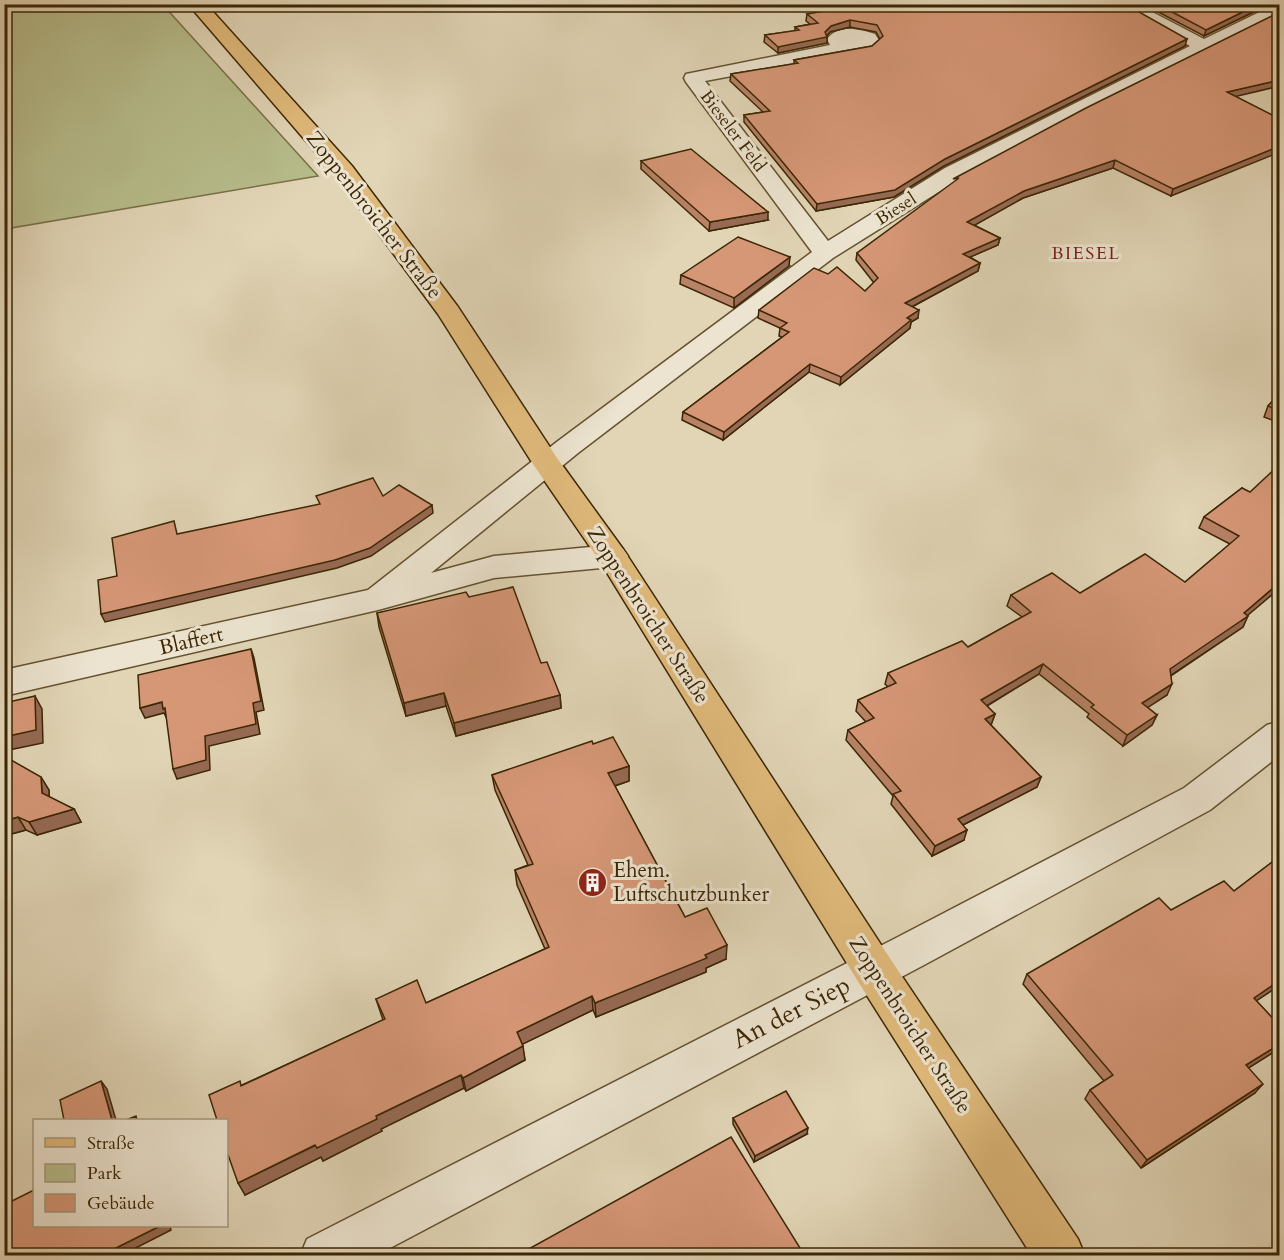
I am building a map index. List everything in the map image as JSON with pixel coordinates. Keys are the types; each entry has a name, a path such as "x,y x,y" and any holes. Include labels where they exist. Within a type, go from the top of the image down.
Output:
{"main road":[{"name":"Zoppenbroicher Straße","path":"196,4 344,171 449,312 548,464 612,556 874,970 1061,1256"}],"street":[{"path":"1123,4 1204,46"},
{"name":"Biesel","path":"548,464 825,253 954,173 1280,9"},
{"name":"Bieseler Feld","path":"825,253 693,78 848,47"},
{"name":"Blaffert","path":"378,599 548,464"},
{"name":"Blaffert","path":"4,683 378,599 494,567 612,556"},
{"name":"An der Siep","path":"324,1256 1197,799 1280,735"}],"green space":[{"path":"5,4 163,5 318,176 5,229"}],"building":[{"path":"866,4 1125,4 1187,39 945,159 895,190 817,204 744,115 770,111 731,74 798,63 794,60 872,46 883,36 877,25 850,20 831,26 825,32 827,37 778,47 765,35 799,30 795,27 818,23 807,14"},
{"path":"1157,4 1259,4 1206,30"},
{"path":"1280,12 1280,80 1227,92 1280,119 1280,146 1173,189 1115,160 1024,191 967,222 1000,238 963,254 980,263 905,303 919,310 907,318 911,320 841,377 810,364 724,432 683,412 789,332 780,328 787,323 759,310 814,268 828,274 837,267 865,291 878,278 857,253 959,178 953,179 1086,108"},
{"path":"691,149 768,212 710,222 641,161"},
{"path":"738,237 790,257 734,298 681,275"},
{"path":"1280,393 1280,411 1268,406"},
{"path":"1280,464 1280,582 1244,613 1248,616 1170,669 1172,684 1142,703 1157,715 1127,735 1091,707 1094,705 1043,664 981,700 995,714 985,719 1041,777 958,819 967,830 935,846 893,794 901,791 848,730 874,718 858,700 896,683 888,673 962,641 968,647 1031,612 1011,595 1052,573 1080,593 1145,554 1185,582 1239,536 1204,517 1242,488 1250,492"},
{"path":"373,478 383,496 399,485 432,505 370,548 335,560 101,614 98,580 117,576 112,538 174,521 177,534 320,504 316,496"},
{"path":"513,587 541,663 547,662 560,695 454,723 444,693 404,703 377,613 466,592 469,597"},
{"path":"251,649 261,701 253,703 256,724 205,736 206,760 173,769 165,708 163,709 162,702 140,708 138,675"},
{"path":"35,696 36,730 4,737 4,703"},
{"path":"613,737 629,766 608,773 685,917 707,908 727,945 705,955 707,958 595,1003 592,996 517,1032 523,1046 463,1078 461,1075 376,1116 377,1119 317,1148 315,1145 238,1183 228,1155 228,1119 217,1119 209,1095 240,1081 241,1086 385,1019 376,999 417,980 426,1003 549,947 515,870 533,864 492,775 592,741 593,744"},
{"path":"4,756 41,777 42,793 74,809 29,822 18,817 4,821"},
{"path":"1280,856 1280,980 1254,998 1280,1026 1280,1044 1246,1065 1263,1084 1147,1160 1090,1090 1113,1075 1027,974 1159,898 1171,910 1224,881 1234,891"},
{"path":"101,1081 112,1119 64,1119 60,1100"},
{"path":"786,1091 808,1128 755,1156 733,1118"},
{"path":"731,1137 805,1256 516,1256"},
{"path":"33,1190 33,1227 158,1227 100,1256 4,1256 4,1205"}],"place":[{"name":"Ehem. Luftschutzbunker","path":"592,882"}],"district":[{"name":"BIESEL","path":"1086,253"}]}
